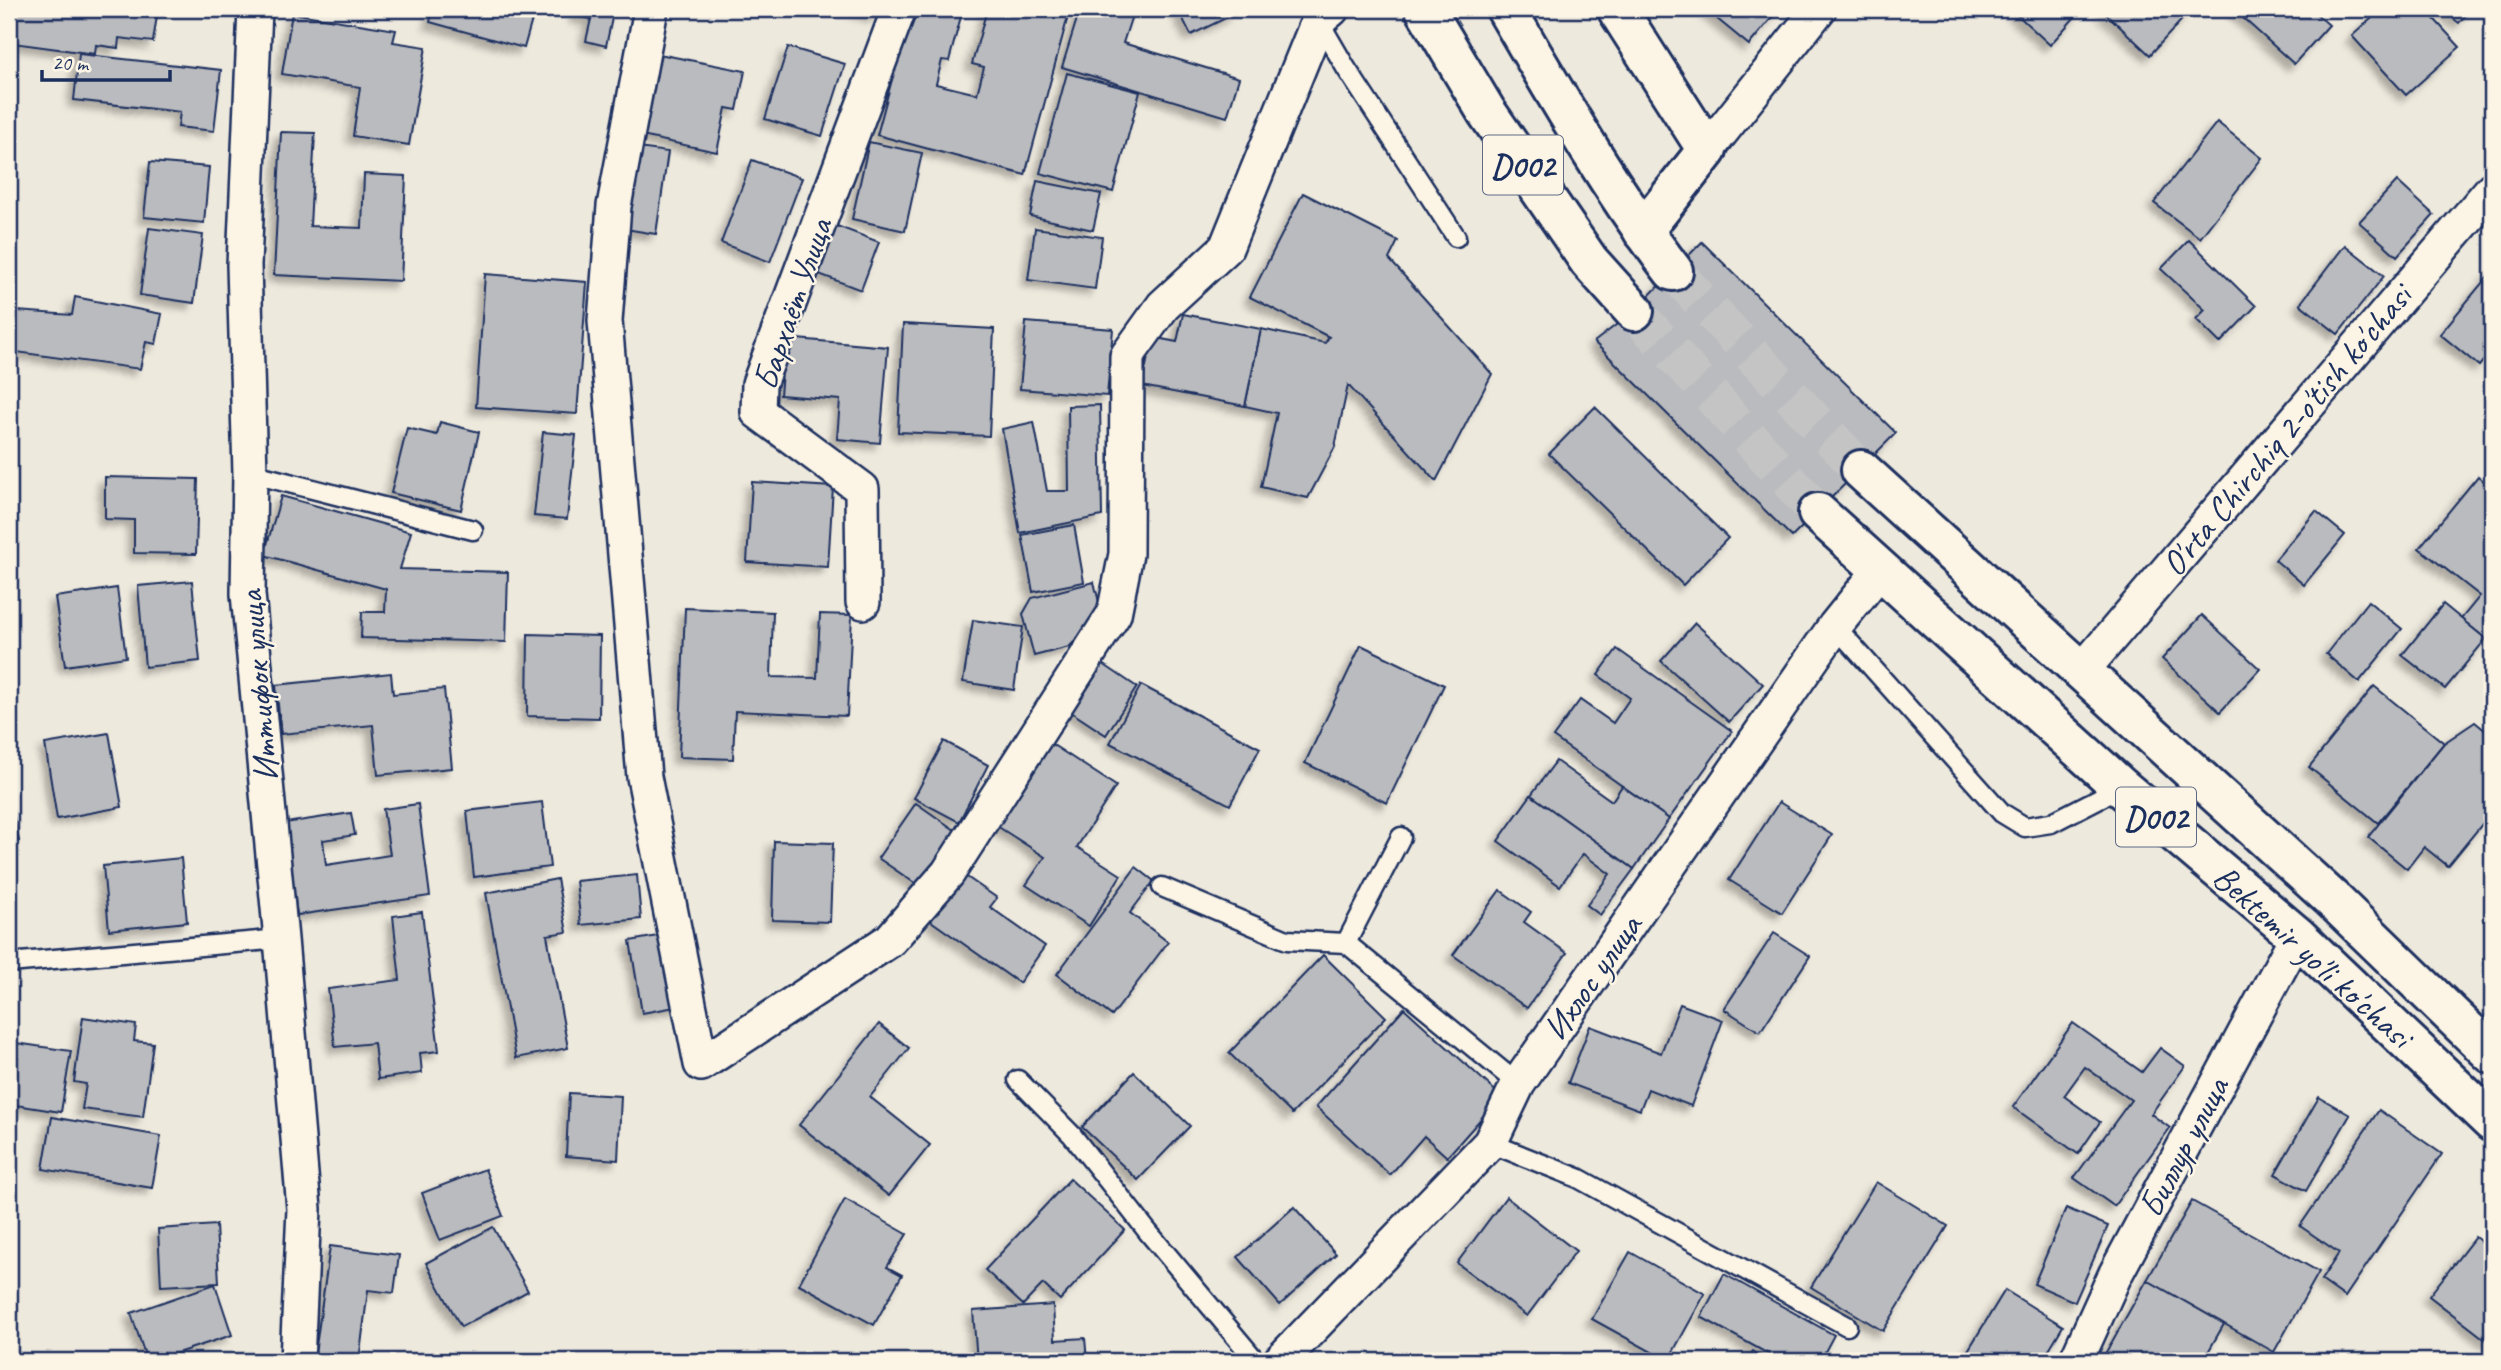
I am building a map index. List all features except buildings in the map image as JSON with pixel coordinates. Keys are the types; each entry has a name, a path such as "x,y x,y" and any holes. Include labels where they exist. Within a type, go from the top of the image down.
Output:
{"main road":[{"name":"D002","path":"1425,9 1486,111 1582,250 1634,311"},
{"name":"D002","path":"1506,9 1561,103 1643,231 1673,271"},
{"path":"1617,9 1707,150 1643,231"},
{"name":"Bektemir yo'li ko'chasi","path":"1861,470 2332,899 2492,1054"},
{"name":"Bektemir yo'li ko'chasi","path":"1818,513 2121,787 2297,936 2492,1122"}],"street":[{"name":"Иттифок улица","path":"255,9 243,265 250,473 248,594 304,1209 297,1361"},
{"path":"651,9 614,206 605,321 644,777 701,1064 890,940 948,873 1114,614 1126,554 1127,356 1164,306 1226,248 1321,13"},
{"name":"Бархаёт Улица","path":"863,602 862,489 758,412 759,384 899,9"},
{"path":"1707,150 1819,9"},
{"name":"O'rta Chirchiq 2-o'tish ko'chasi","path":"2081,672 2492,189"},
{"name":"Ихлос улица","path":"1280,1361 1490,1143 1518,1084 1835,626 1880,570"},
{"name":"Биллур улица","path":"2076,1361 2115,1275 2297,936"}],"lane":[{"path":"1321,13 1346,68 1456,237"},
{"path":"250,473 473,530"},
{"path":"1835,626 2002,813 2025,827 2051,823 2121,787"},
{"path":"1346,943 1401,837"},
{"path":"1162,887 1287,940 1346,943 1518,1084"},
{"path":"9,962 281,939"},
{"path":"1018,1080 1072,1135 1148,1232 1256,1361"},
{"path":"1490,1143 1578,1178 1847,1326"}],"tunnel":[{"path":"1673,271 1861,470"},
{"path":"1634,311 1818,513"}]}
